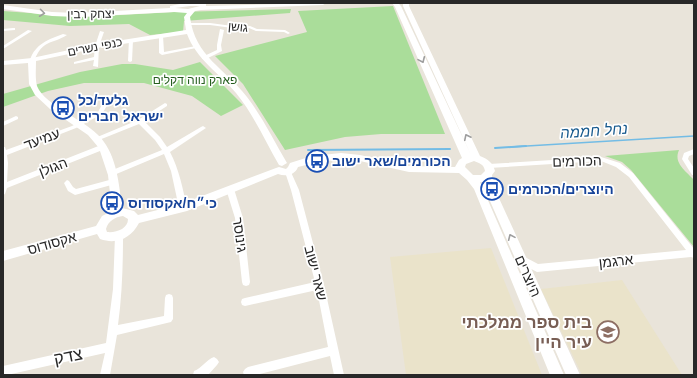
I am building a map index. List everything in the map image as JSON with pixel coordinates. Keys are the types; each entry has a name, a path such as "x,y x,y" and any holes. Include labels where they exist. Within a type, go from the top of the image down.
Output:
{"street":[{"name":"יצחק רבין","path":"3,8 26,4 86,10 323,3"},
{"path":"395,3 398,5 410,24 451,115 467,158"},
{"path":"406,3 410,24"},
{"path":"187,24 192,15 199,11 236,5"},
{"name":"יצחק רבין","path":"18,6 77,15 189,6"},
{"name":"שאר ישוב","path":"189,6 187,24 196,47 204,58 240,93 285,167 295,190 320,285 339,375"},
{"name":"גושן","path":"187,24 210,24 240,28 250,27 256,30 285,31 288,33"},
{"name":"כנפי נשרים","path":"3,63 32,60 97,46 161,36 187,24"},
{"path":"3,30 13,29"},
{"name":"גושן","path":"204,58 220,51 219,45 222,30"},
{"path":"3,48 30,31"},
{"path":"96,66 97,46 102,32"},
{"path":"65,35 45,43 38,48 34,54 32,60 32,72 35,90 48,102 80,123 97,139 109,159 117,213"},
{"path":"161,36 161,53 164,54 196,47"},
{"path":"130,61 131,40"},
{"path":"76,63 96,58"},
{"name":"עמיעד","path":"4,153 80,123 100,113 109,97"},
{"path":"97,139 140,121 165,105"},
{"path":"451,115 477,159"},
{"path":"3,124 16,118"},
{"path":"140,121 155,135 166,151 179,187 183,208"},
{"path":"67,183 70,190 75,192 113,178 166,151 203,128"},
{"name":"הגולן","path":"4,153 4,189 102,148"},
{"path":"694,151 686,155 685,159 694,173"},
{"path":"134,220 131,214 123,212 117,213 105,219 100,229 101,233 108,238 119,236 128,231 134,220 183,208 285,167 318,158 343,156 356,157 408,169 461,170 471,178 479,179 488,171 484,161 467,158 462,162 461,170"},
{"name":"הכורמים","path":"488,171 593,159 609,161 618,165 631,175 694,254"},
{"name":"היוצרים","path":"488,171 488,185 573,375"},
{"name":"היוצרים","path":"471,178 478,187 557,375"},
{"name":"גינוסר","path":"230,189 239,218 246,282"},
{"name":"אקסודוס","path":"3,256 100,229"},
{"path":"105,375 114,331 119,273 119,236"},
{"name":"ארגמן","path":"538,268 694,254"},
{"path":"520,258 538,268 530,280"},
{"path":"245,302 320,285"},
{"path":"114,331 168,319 169,298"},
{"name":"צדק","path":"3,371 111,347"},
{"path":"248,372 334,350"},
{"path":"198,375 203,373 214,362"}],"shaded area":[{"path":"491,248 542,375 406,375 390,257"},
{"name":"בית ספר ממלכתי עיר היין","path":"622,280 682,375 582,375 541,289"}],"green space":[{"path":"393,6 445,134 381,134 345,137 285,150 243,84 215,56 307,32 298,11"},
{"path":"291,9 290,13 184,21 183,32 150,35 129,24 70,26 3,20 3,11 84,17 175,12"},
{"name":"פארק נווה דקלים","path":"200,62 243,105 221,116 192,96 144,83 84,83 48,91 3,107 3,94 80,72 122,64 135,64 173,70"},
{"path":"679,150 679,163 694,180 694,247 631,170 622,162 605,156"}],"waterway":[{"name":"נחל חממה","path":"517,147 694,136"},
{"name":"נחל חממה","path":"517,147 526,146"},
{"name":"נחל חממה","path":"510,147 517,147"},
{"name":"נחל חממה","path":"495,148 517,147"},
{"name":"נחל חממה","path":"308,150 450,149"}],"place":[{"name":"גלעד/כל ישראל חברים","path":"63,108"},
{"name":"הכורמים/שאר ישוב","path":"317,161"},
{"name":"היוצרים/הכורמים","path":"492,189"},
{"name":"כי״ח/אקסודוס","path":"112,203"},
{"name":"בית ספר ממלכתי עיר היין","path":"608,332"}]}
